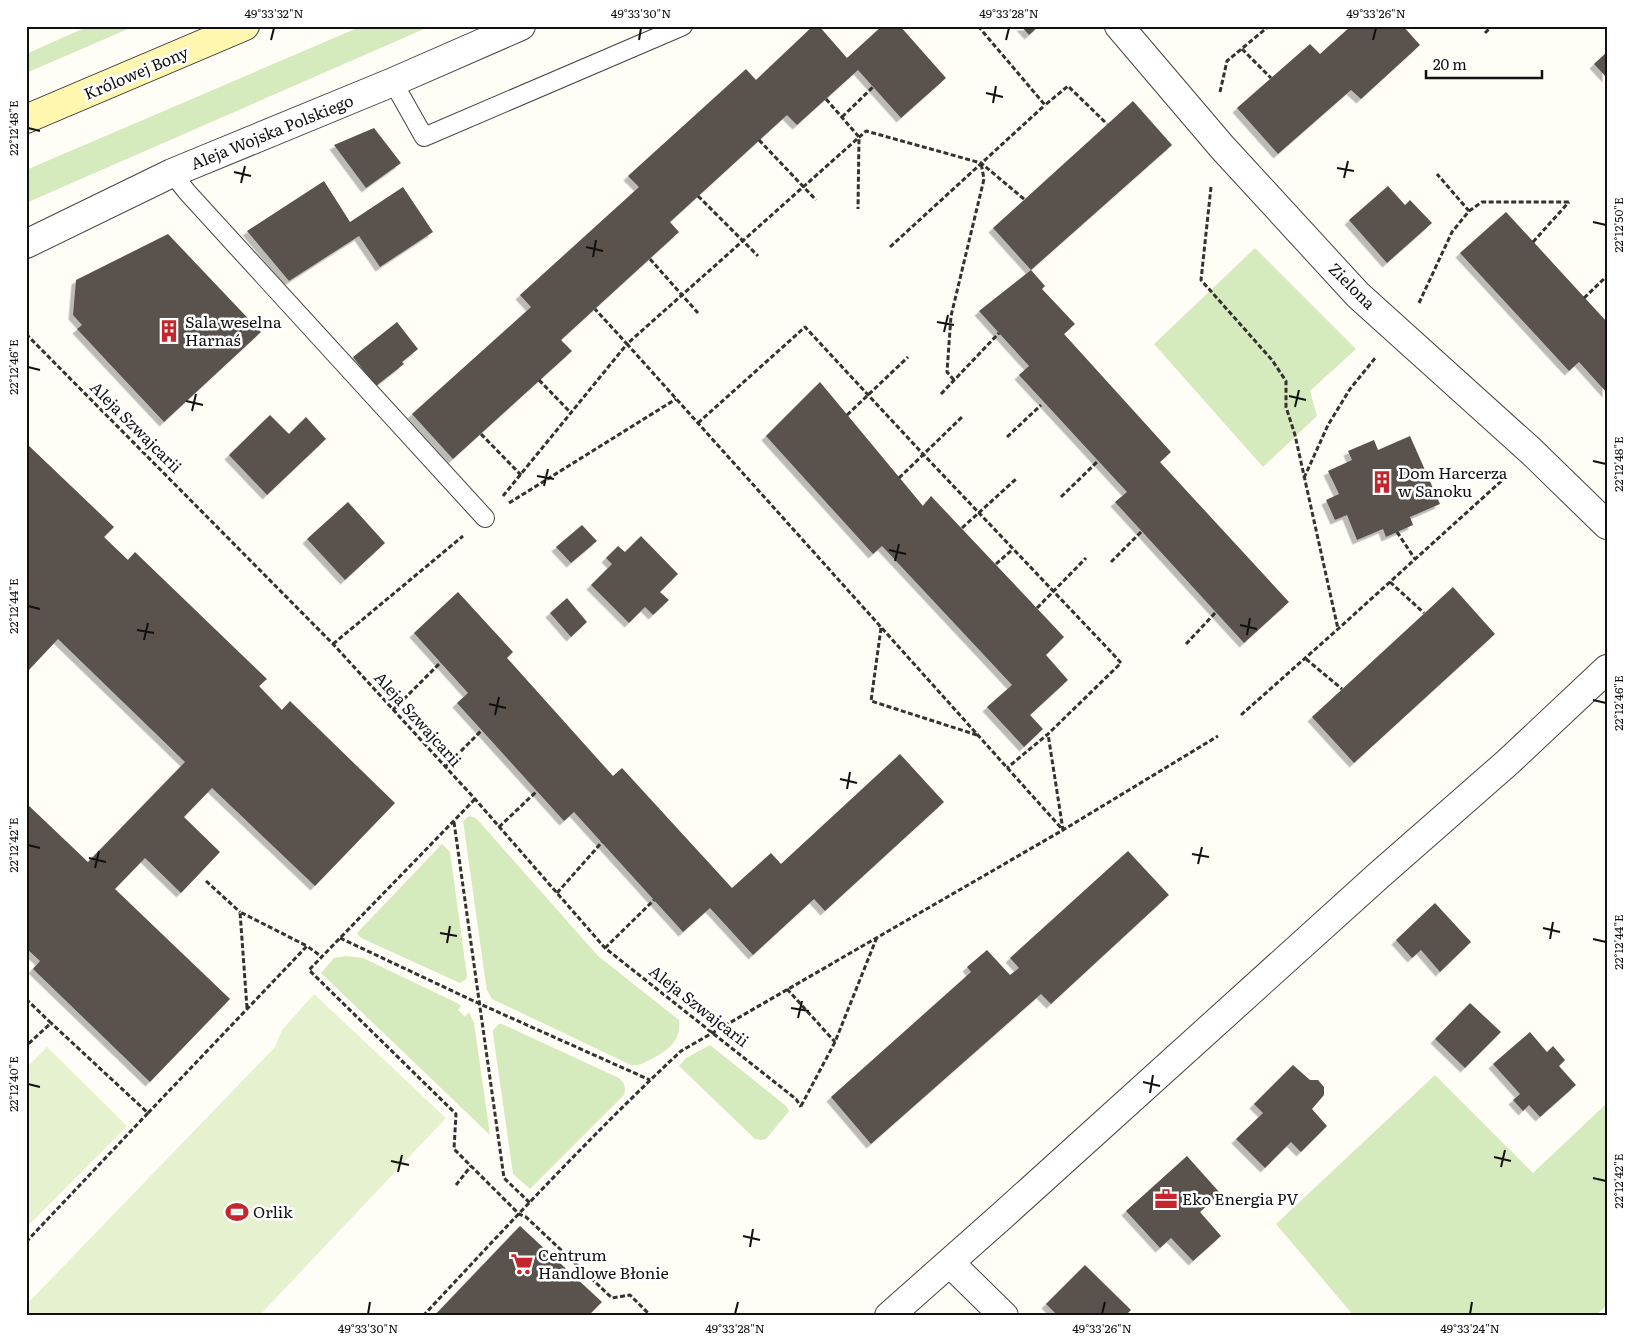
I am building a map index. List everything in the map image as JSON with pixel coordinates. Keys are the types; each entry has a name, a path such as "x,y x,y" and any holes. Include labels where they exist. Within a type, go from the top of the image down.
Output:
{"main road":[{"name":"Królowej Bony","path":"26,119 245,26"}],"street":[{"name":"Aleja Wojska Polskiego","path":"26,244 172,173 393,82 521,26"},
{"name":"Zielona","path":"1119,26 1222,147 1358,295 1532,451 1607,525"},
{"path":"889,1316 1378,876 1508,762 1607,669"},
{"path":"950,1262 1004,1316"}],"lane":[{"path":"393,82 424,137 683,26"},
{"path":"172,173 187,192 485,518"}],"path":[{"path":"978,26 1045,105"},
{"path":"1219,96 1227,61 1269,26"},
{"path":"1485,33 1492,26"},
{"path":"1242,49 1271,78"},
{"path":"890,247 1068,86 1107,124"},
{"path":"842,117 873,87"},
{"path":"826,99 859,137 858,209"},
{"path":"485,518 627,344 866,131 981,163 1024,199"},
{"path":"759,140 816,200"},
{"path":"954,380 947,372 951,316 984,179 981,163"},
{"path":"1437,174 1470,211"},
{"path":"1210,183 1211,196 1201,280 1272,360 1286,381 1286,407 1295,435 1338,629"},
{"path":"698,196 758,256"},
{"path":"1415,310 1452,232 1470,211 1482,202 1569,202 1533,242"},
{"path":"650,259 698,313"},
{"path":"1584,298 1607,276"},
{"path":"595,309 1063,830"},
{"path":"698,423 805,327 1121,663 1048,734 1007,768"},
{"path":"941,394 999,333"},
{"name":"Aleja Szwajcarii","path":"26,334 333,644 475,800 605,948 796,1099 801,1107 835,1042"},
{"path":"1304,478 1328,425 1350,389 1379,354"},
{"path":"847,415 908,357"},
{"path":"540,380 571,413"},
{"path":"1007,437 1041,405"},
{"path":"899,478 962,417"},
{"path":"481,434 521,475"},
{"path":"1241,715 1306,659 1501,482 1532,451"},
{"path":"1062,497 1098,461"},
{"path":"962,528 1016,479"},
{"path":"1111,562 1142,531"},
{"path":"1396,532 1415,559"},
{"path":"996,564 1013,549"},
{"path":"1037,608 1086,558"},
{"path":"1390,582 1424,613"},
{"path":"1186,644 1216,612"},
{"path":"881,628 871,701 978,736"},
{"path":"1306,659 1342,689"},
{"path":"393,710 441,662"},
{"path":"445,767 482,730"},
{"path":"1048,734 1063,830"},
{"path":"423,1316 519,1214 680,1051 1063,830 1218,736"},
{"path":"499,827 537,791"},
{"path":"475,800 309,970 456,1114 454,1149 519,1214 526,1217 612,1298 630,1295 651,1316"},
{"path":"454,822 504,1178 530,1203"},
{"path":"558,893 602,842"},
{"path":"206,881 240,912 308,946 322,957"},
{"path":"605,948 654,900"},
{"path":"240,912 247,1009"},
{"path":"340,938 480,1004 650,1080"},
{"path":"787,989 835,1042 877,938"},
{"path":"26,1242 308,946"},
{"path":"26,999 148,1113"},
{"path":"26,1046 51,1023"},
{"path":"456,1186 471,1166"}],"green space":[{"path":"89,26 135,26 26,73 26,54"},
{"path":"362,26 431,26 26,203 26,170"},
{"path":"1255,248 1356,349 1310,391 1317,416 1263,467 1154,344"},
{"path":"469,816 476,818 598,956 679,1020 677,1036 669,1048 642,1064 631,1065 492,999 486,985 463,821"},
{"path":"442,844 450,852 467,976 460,983 361,938 357,933"},
{"path":"346,956 363,958 457,1003 461,1006 458,1010 465,1017 469,1012 474,1023 490,1135 321,973 334,958"},
{"name":"Orlik","path":"314,994 446,1118 259,1316 30,1316 26,1312 26,1305 275,1047 282,1030"},
{"path":"499,1024 619,1078 625,1088 624,1095 530,1189 513,1174 493,1034 493,1030"},
{"path":"710,1045 786,1106 789,1111 766,1139 755,1139 679,1066 686,1058"},
{"path":"47,1047 127,1126 26,1228 26,1068"},
{"path":"1435,1075 1533,1173 1607,1103 1607,1305 1595,1316 1354,1316 1276,1224"}],"building":[{"path":"813,26 819,26 847,58 882,26 900,26 946,78 901,118 858,70 797,125 787,115 670,222 679,232 561,340 572,351 453,459 412,414 531,307 520,295 639,187 628,176 746,69 756,80"},
{"path":"1021,26 1039,26 1029,35"},
{"path":"1351,26 1403,26 1420,45 1361,99 1351,90 1278,154 1237,108 1310,44 1320,54"},
{"path":"1607,52 1607,78 1594,64"},
{"path":"1133,101 1172,145 1031,270 993,228"},
{"path":"374,128 401,163 366,188 334,145"},
{"path":"324,181 350,222 403,187 433,232 380,267 359,236 289,281 247,231"},
{"path":"1388,186 1405,205 1410,200 1432,223 1387,263 1349,220"},
{"path":"1506,212 1607,322 1607,393 1579,362 1569,371 1460,253"},
{"name":"Sala weselna Harnaś","path":"168,234 261,332 164,422 77,329 82,325 73,315 76,280"},
{"path":"1031,270 1045,286 1042,289 1075,324 1064,334 1171,452 1160,462 1289,602 1244,643 1115,502 1127,492 1019,375 1029,366 979,311"},
{"path":"397,322 418,349 402,362 404,364 376,386 353,357"},
{"path":"820,382 923,506 931,496 1064,637 1046,655 1068,680 1030,715 1043,729 1024,747 987,707 1012,685 882,546 873,554 766,436"},
{"path":"270,415 289,434 306,417 326,439 267,495 229,455"},
{"name":"Dom Harcerza w Sanoku","path":"1410,436 1440,504 1410,517 1413,525 1386,537 1383,529 1357,540 1347,515 1335,520 1326,500 1339,494 1328,471 1352,460 1348,451 1374,440 1378,450"},
{"path":"26,443 114,527 104,537 128,560 135,552 267,679 259,686 282,710 290,701 395,803 315,886 212,788 184,817 220,852 181,893 145,858 115,889 230,999 150,1082 33,969 40,961 26,948 26,803 88,862 185,762 58,639 26,673"},
{"path":"348,502 385,543 345,580 307,539"},
{"path":"582,525 597,541 571,563 556,547"},
{"path":"641,536 678,574 660,592 669,600 653,615 645,607 629,623 591,585 612,564 606,558 618,546 625,552"},
{"path":"1453,587 1495,634 1354,763 1312,717"},
{"path":"458,592 513,652 507,658 613,776 622,768 732,888 771,853 781,864 900,754 944,802 825,911 814,899 753,955 710,908 683,932 574,812 564,821 457,703 468,693 414,633"},
{"path":"567,598 587,622 571,637 550,613"},
{"path":"1128,851 1169,895 1051,1004 1041,994 871,1144 831,1097 971,972 967,967 987,950 1010,975 1019,968 1010,958"},
{"path":"1435,903 1471,942 1440,972 1421,950 1412,958 1396,940"},
{"path":"1470,1003 1501,1032 1465,1068 1435,1039"},
{"path":"1530,1032 1547,1052 1553,1046 1565,1060 1559,1066 1576,1085 1540,1117 1529,1105 1523,1111 1513,1100 1520,1094 1493,1064"},
{"path":"1293,1065 1310,1080 1318,1080 1324,1087 1324,1095 1312,1109 1327,1126 1301,1152 1291,1142 1265,1168 1236,1139 1263,1113 1254,1104"},
{"path":"1187,1156 1220,1193 1200,1212 1221,1236 1193,1261 1171,1238 1160,1248 1126,1211"},
{"name":"Centrum Handlowe Błonie","path":"520,1226 602,1302 588,1316 434,1316"},
{"path":"1085,1265 1131,1310 1125,1316 1058,1316 1046,1304"}],"place":[{"name":"Sala weselna Harnaś","path":"169,331"},
{"name":"Dom Harcerza w Sanoku","path":"1382,482"},
{"name":"Eko Energia PV","path":"1166,1199"},
{"name":"Orlik","path":"237,1212"},
{"name":"Centrum Handlowe Błonie","path":"522,1264"}]}
